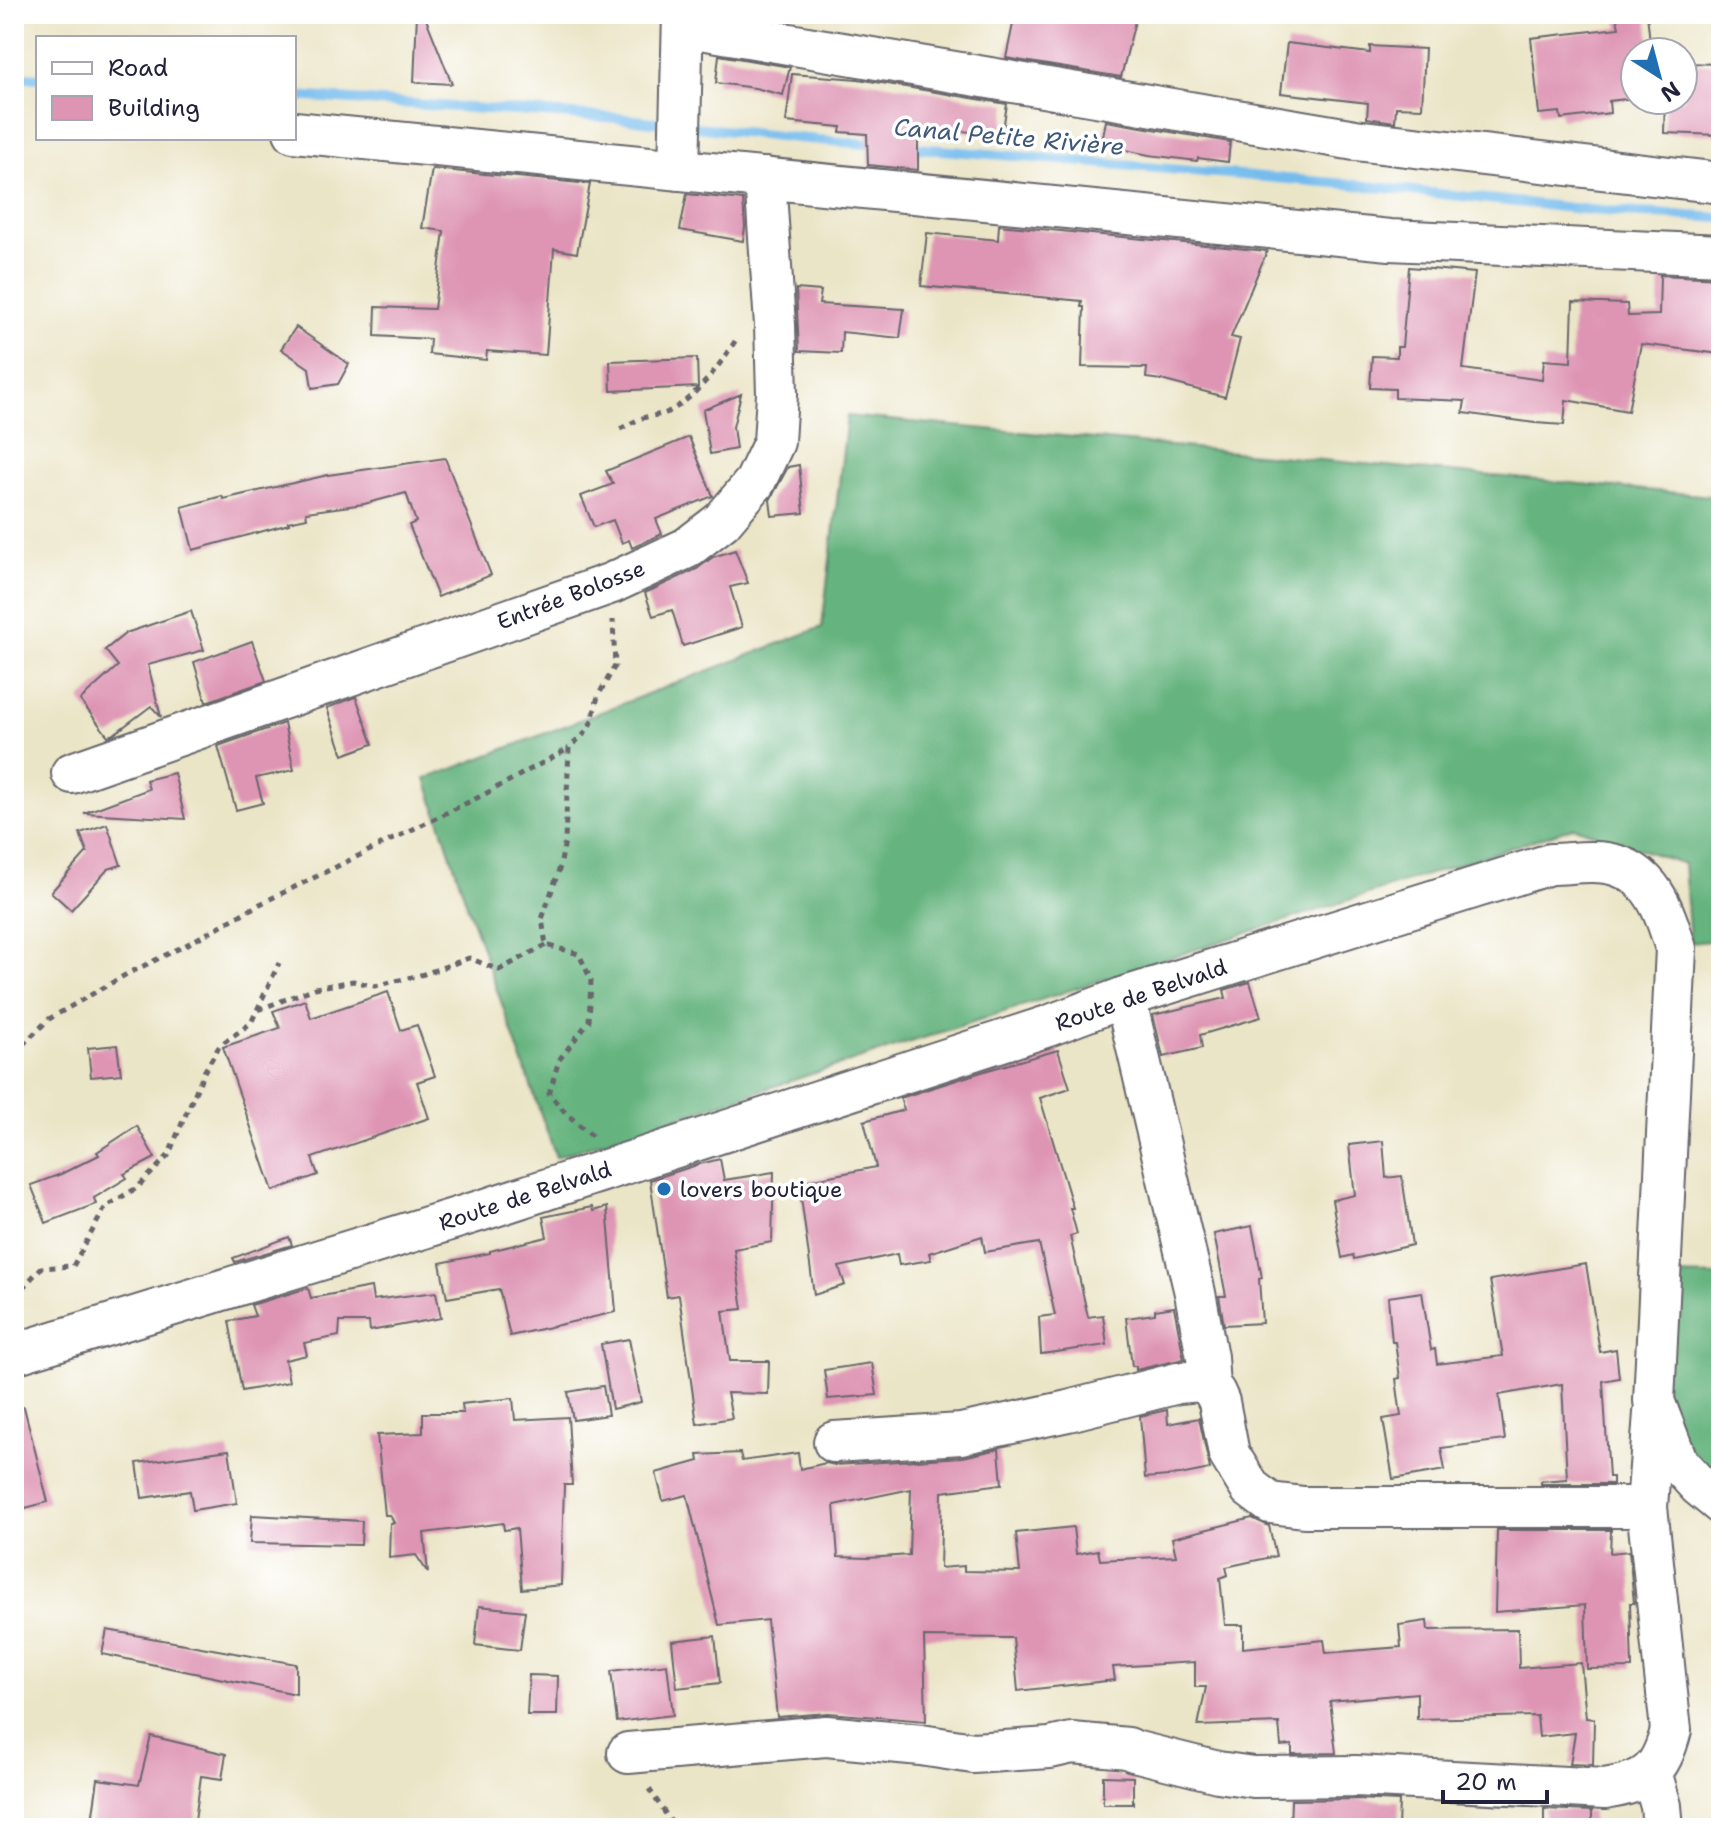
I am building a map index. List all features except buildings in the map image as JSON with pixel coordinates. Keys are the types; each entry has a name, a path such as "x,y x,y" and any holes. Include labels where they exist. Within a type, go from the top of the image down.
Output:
{"street":[{"path":"679,170 683,20 1355,140 1721,183"},
{"path":"296,132 1390,240 1721,255"},
{"name":"Entrée Bolosse","path":"72,773 612,583 687,548 722,521 755,482 774,442 777,394 775,325 765,178"},
{"name":"Route de Belvald","path":"14,1354 486,1209 1048,1026 1125,997 1550,864 1605,863 1630,870 1651,889 1666,918 1676,949 1654,1401 1678,1463 1721,1504"},
{"path":"1125,997 1195,1293 1209,1386 1219,1402 1229,1454 1250,1488 1270,1503 1304,1507 1647,1507"},
{"path":"834,1442 961,1434 1178,1383 1200,1381 1209,1386"},
{"path":"628,1753 826,1736 973,1753 1050,1748 1072,1743 1128,1748 1218,1772 1253,1777 1356,1776 1605,1789 1640,1780 1661,1761 1671,1730 1647,1507 1654,1401"},
{"path":"1651,1772 1661,1806 1663,1828"}],"path":[{"path":"620,429 645,417 660,415 682,403 694,394 726,356 740,334 775,325"},
{"path":"14,1053 49,1019 127,974 260,904 483,795 569,748 592,721 598,696 615,666 612,583"},
{"path":"546,945 542,919 560,867 565,841 569,748"},
{"path":"257,1010 315,988 353,981 375,986 424,974 469,958 499,970 546,945 579,954 591,980 589,1021 559,1060 549,1094 623,1165"},
{"path":"14,1297 41,1268 73,1266 106,1206 137,1188 168,1156 204,1072 220,1045 251,1023 279,963"}],"green space":[{"path":"847,416 1721,497 1721,940 1690,943 1684,864 1574,827 556,1157 426,779 822,627"},
{"path":"1662,1275 1721,1276 1721,1476 1713,1474 1653,1409"}],"waterway":[{"name":"Canal Petite Rivière","path":"14,76 36,78"},
{"name":"Canal Petite Rivière","path":"296,96 671,124"},
{"name":"Canal Petite Rivière","path":"687,126 878,145"},
{"name":"Canal Petite Rivière","path":"906,147 1347,184 1590,210 1721,218"}],"place":[{"name":"lovers boutique","path":"664,1189"}]}
